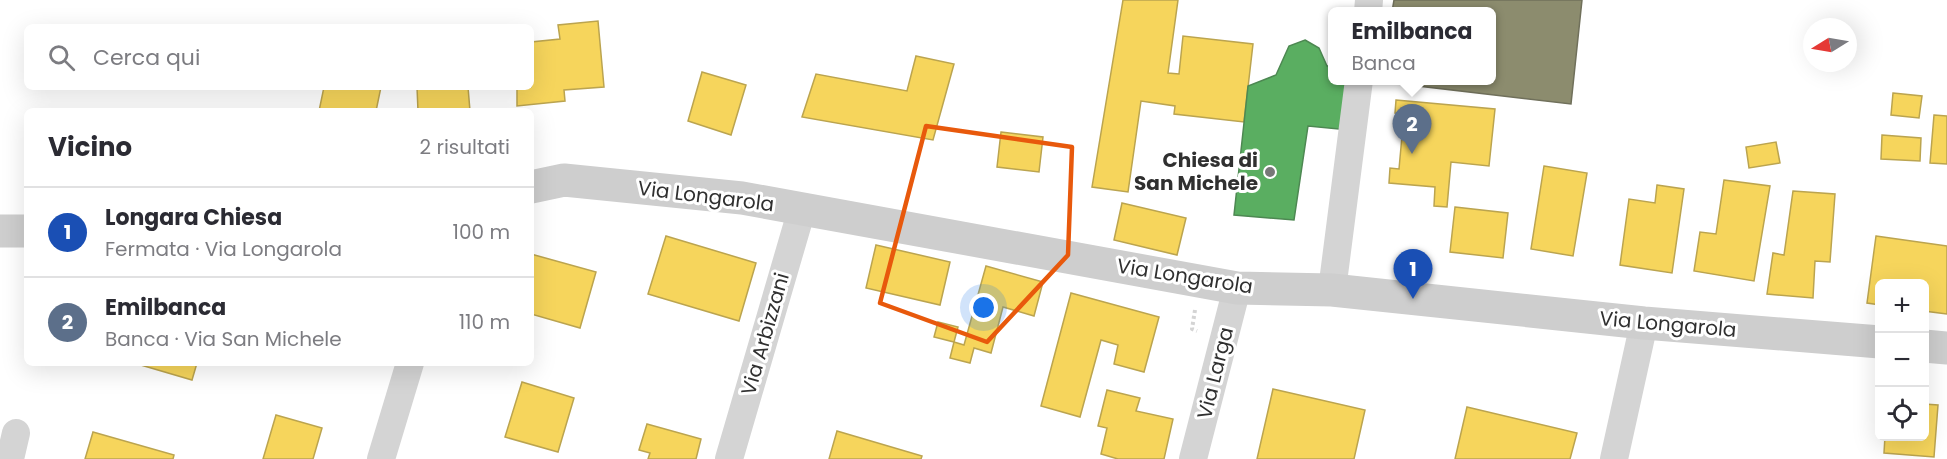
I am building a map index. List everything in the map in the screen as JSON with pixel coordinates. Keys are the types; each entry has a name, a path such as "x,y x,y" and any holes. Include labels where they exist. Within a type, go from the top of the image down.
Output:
{"street":[{"path":"1332,290 1358,85"},
{"name":"Via Longarola","path":"534,186 564,180 741,198 1237,288 1332,290 1644,323 1875,342"},
{"name":"Via Arbizzani","path":"729,459 802,209"},
{"path":"0,231 24,231"},
{"name":"Via Larga","path":"1193,459 1237,288"},
{"path":"1614,459 1644,323"},
{"path":"1929,346 1947,348"},
{"path":"381,459 409,366"}],"highlighted area":[{"path":"926,126 1072,147 1068,255 987,342 880,303"}],"building: Abitazioni":[{"path":"1123,0 1178,0 1168,73 1179,74 1183,36 1253,44 1244,122 1174,114 1175,106 1141,101 1128,192 1092,187"},
{"path":"598,21 604,87 564,90 565,101 517,106 517,90 534,90 534,42 560,39 558,25"},
{"path":"916,56 954,64 933,140 802,117 816,74 907,91"},
{"path":"702,72 746,85 731,135 688,121"},
{"path":"323,90 380,90 377,108 320,108"},
{"path":"417,90 468,90 470,108 418,108"},
{"path":"1893,93 1922,96 1919,118 1891,115"},
{"path":"1396,100 1495,109 1489,166 1451,162 1447,207 1434,206 1435,187 1389,183 1390,168 1399,169 1404,114 1395,113"},
{"path":"1934,115 1947,116 1947,164 1930,163"},
{"path":"1001,132 1043,137 1039,172 997,167"},
{"path":"1882,135 1921,138 1920,161 1881,159"},
{"path":"1776,142 1780,163 1749,168 1746,147"},
{"path":"1544,166 1587,173 1573,256 1531,249"},
{"path":"1724,180 1770,186 1754,281 1694,271 1700,232 1716,234"},
{"path":"1657,185 1684,189 1672,273 1620,265 1629,199 1655,203"},
{"path":"1793,191 1835,194 1830,262 1815,261 1813,298 1767,294 1773,253 1784,255"},
{"path":"1122,203 1186,218 1177,255 1114,240"},
{"path":"1455,207 1508,213 1503,258 1450,252"},
{"path":"666,236 756,263 739,321 648,294"},
{"path":"1876,236 1947,246 1947,314 1929,312 1929,279 1875,279 1875,304 1867,303"},
{"path":"876,245 950,262 940,305 866,288"},
{"path":"534,255 596,272 580,328 534,315"},
{"path":"986,266 1043,282 1034,316 1003,307 991,353 974,348 970,363 950,358 954,342 964,345"},
{"path":"1071,293 1159,317 1144,372 1114,364 1118,345 1101,340 1080,417 1041,406"},
{"path":"938,322 958,327 954,342 934,337"},
{"path":"144,366 196,366 192,380"},
{"path":"522,382 574,398 558,452 505,437"},
{"path":"1273,389 1365,410 1354,459 1257,459"},
{"path":"1107,390 1140,398 1136,411 1173,419 1164,459 1118,459 1101,454 1107,428 1098,426"},
{"path":"1929,404 1938,405 1934,457 1884,453 1885,441 1929,441"},
{"path":"1467,407 1577,433 1570,459 1455,459"},
{"path":"276,415 322,428 313,459 263,459"},
{"path":"647,424 701,439 696,459 648,459 650,453 639,450"},
{"path":"837,431 922,456 921,459 829,459"},
{"path":"93,432 174,455 173,459 85,459"}],"building: Pubblico":[{"name":"Chiesa di San Michele","path":"1305,40 1319,48 1328,66 1328,85 1354,85 1349,130 1308,126 1294,220 1234,215 1248,86 1276,75 1289,46"}],"building: Industria":[{"path":"1394,0 1582,0 1571,104 1410,85 1496,85 1496,7 1393,7"}],"place":[{"name":"Emilbanca","path":"1412,154"},
{"name":"Chiesa di San Michele","path":"1270,172"},
{"name":"Longara Chiesa","path":"1413,299"}]}
